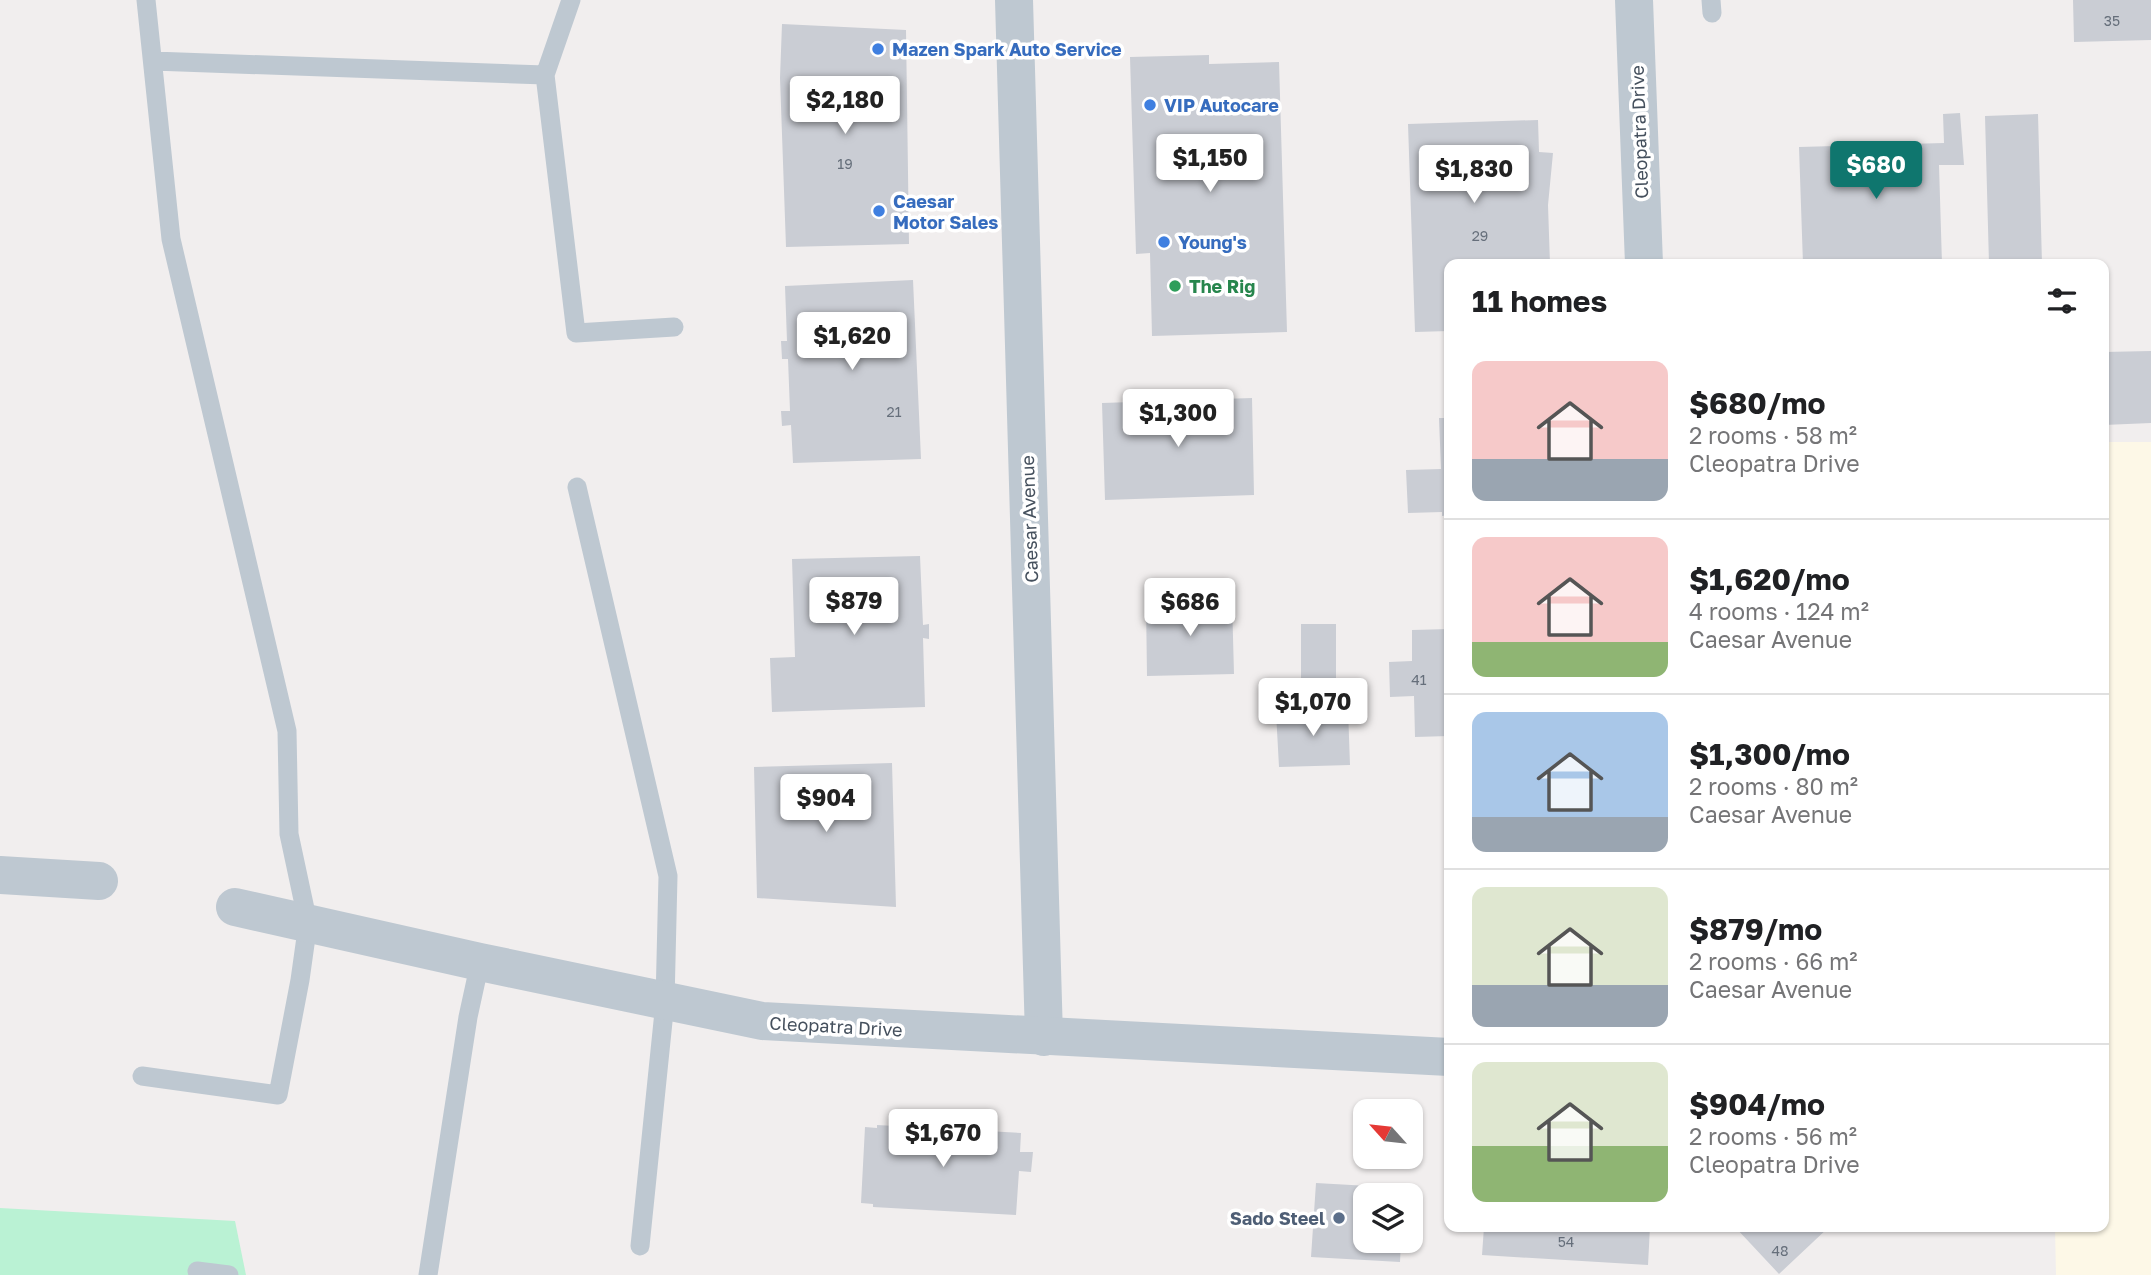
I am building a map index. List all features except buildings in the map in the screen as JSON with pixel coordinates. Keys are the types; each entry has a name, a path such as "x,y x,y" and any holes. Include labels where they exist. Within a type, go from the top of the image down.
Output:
{"street":[{"name":"Caesar Avenue","path":"1014,0 1044,1037"},
{"name":"Cleopatra Drive","path":"1634,0 1644,259"},
{"path":"0,875 99,881"},
{"name":"Cleopatra Drive","path":"235,907 762,1021 1444,1057"}],"lane":[{"path":"142,1076 278,1095 308,923 289,834 287,731 171,239 146,0"},
{"path":"571,0 545,75 576,333 674,327"},
{"path":"153,61 545,75"},
{"path":"577,487 668,876 665,1002 640,1246"},
{"path":"428,1275 468,1017 480,962"},
{"path":"197,1271 229,1275"}],"shaded area":[{"path":"2109,442 2151,442 2151,1275 2056,1275 2055,1232 2109,1232"}],"green space":[{"path":"0,1208 235,1221 246,1275 0,1275"}],"place":[{"name":"Mazen Spark Auto Service","path":"878,49"},
{"name":"VIP Autocare","path":"1150,105"},
{"name":"Caesar Motor Sales","path":"879,211"},
{"name":"Young's","path":"1164,242"},
{"name":"The Rig","path":"1175,286"},
{"name":"Sado Steel","path":"1339,1218"}]}
